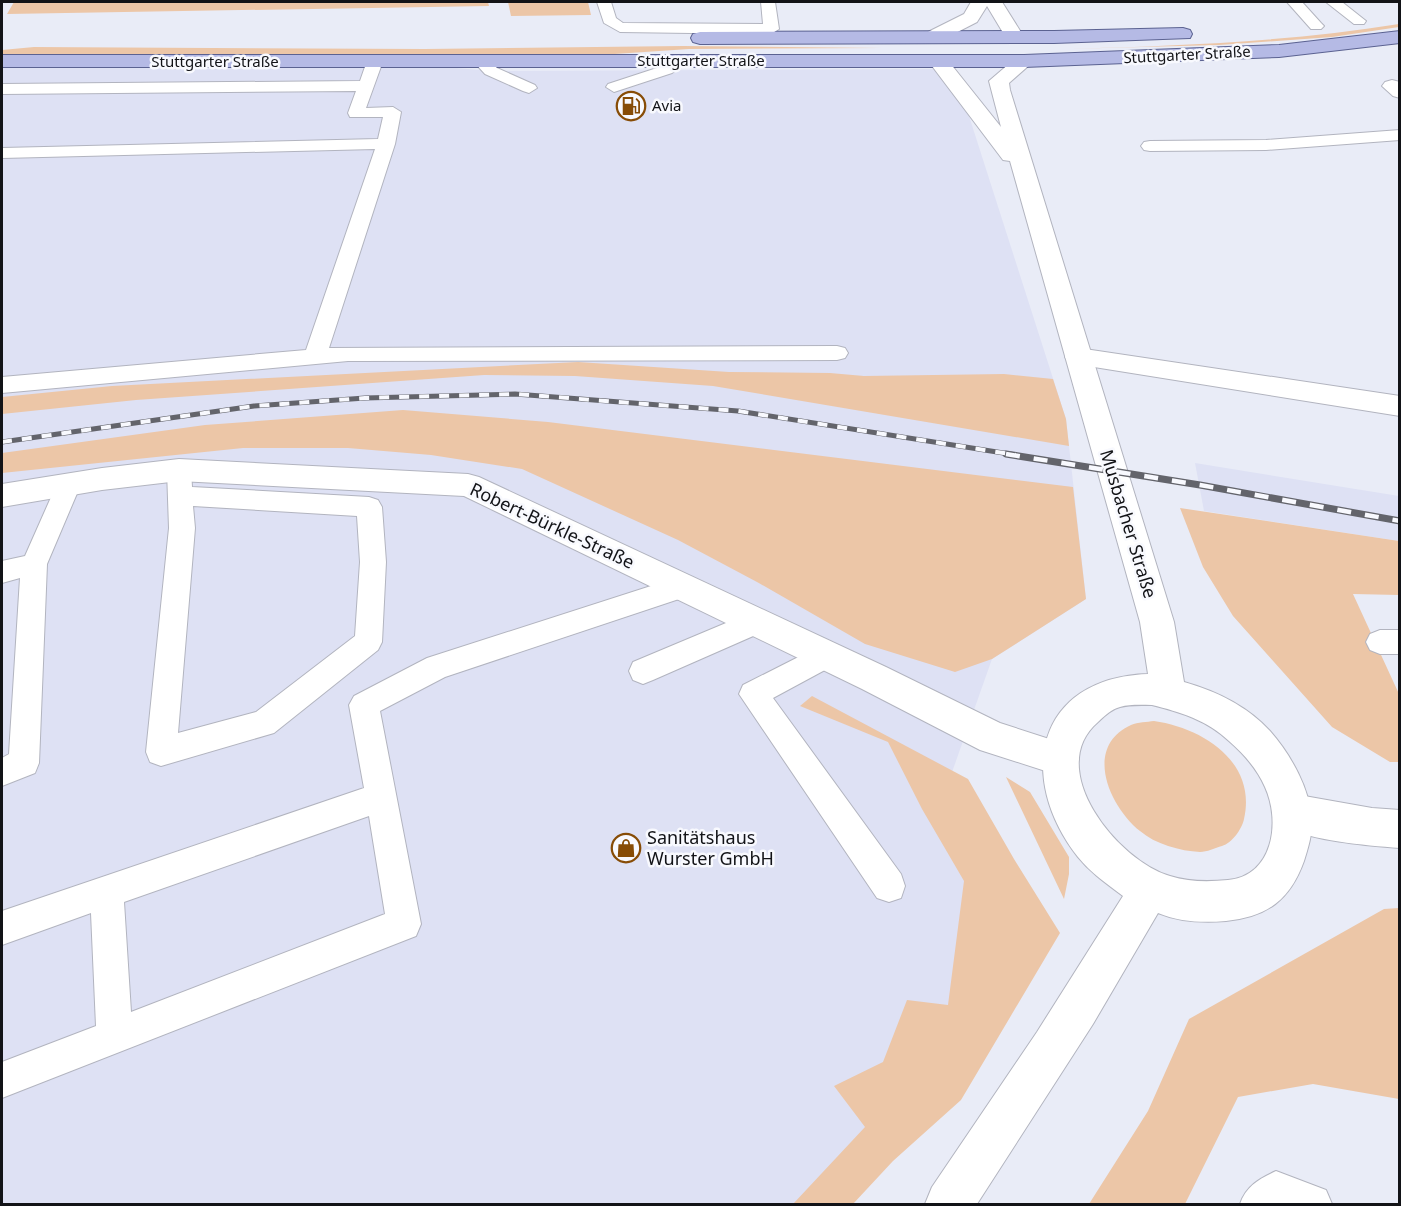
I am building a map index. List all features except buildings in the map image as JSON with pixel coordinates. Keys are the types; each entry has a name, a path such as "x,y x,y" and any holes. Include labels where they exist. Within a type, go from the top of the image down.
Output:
{"main road":[{"path":"1295,28 1378,19"},
{"name":"Stuttgarter Straße","path":"604,39 933,38 1206,33"},
{"path":"1015,37 1024,61"},
{"path":"933,38 939,62"},
{"name":"Stuttgarter Straße","path":"2,61 1024,61 1279,51 1400,38"}],"street":[{"path":"933,38 971,18 980,2"},
{"path":"993,2 1015,37"},
{"name":"Musbacher Straße","path":"1024,61 999,81 1022,168 1157,622 1168,693"},
{"name":"Musbacher Straße","path":"939,62 1022,168"},
{"path":"1078,357 1400,406"},
{"name":"Robert-Bürkle-Straße","path":"2,496 69,484 468,485 826,655 993,738 1061,759"},
{"path":"1152,689 1168,693 1189,698 1225,716 1257,743 1280,776 1293,813 1291,848 1276,878 1246,897 1208,903 1166,896 1128,877 1096,848 1073,815 1061,782 1061,749 1072,723 1092,703 1119,691 1152,689"},
{"path":"1293,813 1337,822 1400,829"},
{"path":"950,1204 1113,955 1150,888"}],"lane":[{"path":"604,2 609,20 620,27 771,29 768,2"},
{"path":"1294,2 1316,26"},
{"path":"1333,2 1359,21"},
{"path":"315,357 386,144 393,112 356,113 375,61"},
{"path":"614,87 666,70 681,61"},
{"path":"482,62 491,71 529,88"},
{"path":"2,89 366,86"},
{"path":"1150,146 1266,146 1400,135"},
{"path":"2,153 386,144"},
{"path":"2,385 348,354 837,353"},
{"path":"180,483 369,507 373,562 368,642 264,723 161,752 182,528 180,483"},
{"path":"2,772 24,764 34,564 69,484"},
{"path":"2,572 34,564"},
{"path":"2,1080 404,924 364,705 437,667 682,587"},
{"path":"643,671 757,622"},
{"path":"826,655 753,694 889,886"},
{"path":"2,928 381,797"},
{"path":"107,891 114,1037"},
{"path":"1260,1204 1276,1191 1312,1204"}],"shaded area":[{"path":"14,2 488,2 489,6 7,14"},
{"path":"508,2 588,2 591,15 511,16"},
{"path":"1399,24 1399,27 1332,37 1219,45 1064,49 1190,45 1274,39"},
{"path":"683,46 882,48 689,49 600,55 2,54 2,50 34,47 425,49"},
{"path":"375,61 491,71 954,69 1066,419 1086,599 992,659 939,809 1024,934 820,1204 2,1204 2,66"},
{"path":"578,362 729,372 830,373 864,376 1004,374 1053,379 1066,419 1069,446 713,386 575,376 484,375 136,400 2,414 2,397 112,386"},
{"path":"403,410 548,422 1073,487 1086,599 992,659 955,672 865,644 678,540 522,469 431,455 348,448 243,448 2,473 2,453 205,425"},
{"path":"1195,463 1399,496 1399,541 1204,511"},
{"path":"1180,508 1399,541 1399,595 1353,594 1399,694 1399,762 1390,762 1332,727 1233,616 1203,567"},
{"path":"812,696 968,779 1060,933 961,1100 893,1161 853,1204 793,1204 865,1127 834,1086 883,1062 907,1000 948,1005 964,881 922,809 888,742 800,706"},
{"path":"1154,721 1191,731 1222,751 1234,765 1242,781 1246,799 1244,819 1236,835 1226,844 1200,852 1168,846 1140,831 1119,807 1106,777 1105,762 1108,747 1116,735 1131,725"},
{"path":"1006,777 1030,792 1069,857 1069,874 1064,899"},
{"path":"1399,908 1399,1099 1313,1084 1238,1097 1185,1204 1089,1204 1148,1111 1189,1019 1384,909"}],"railway":[{"path":"2,442 254,406 365,398 515,394 738,411 1016,455"},
{"path":"1006,454 1200,485 1400,521"}],"place":[{"name":"Avia","path":"631,106"},
{"name":"Sanitätshaus Wurster GmbH","path":"626,848"}]}
